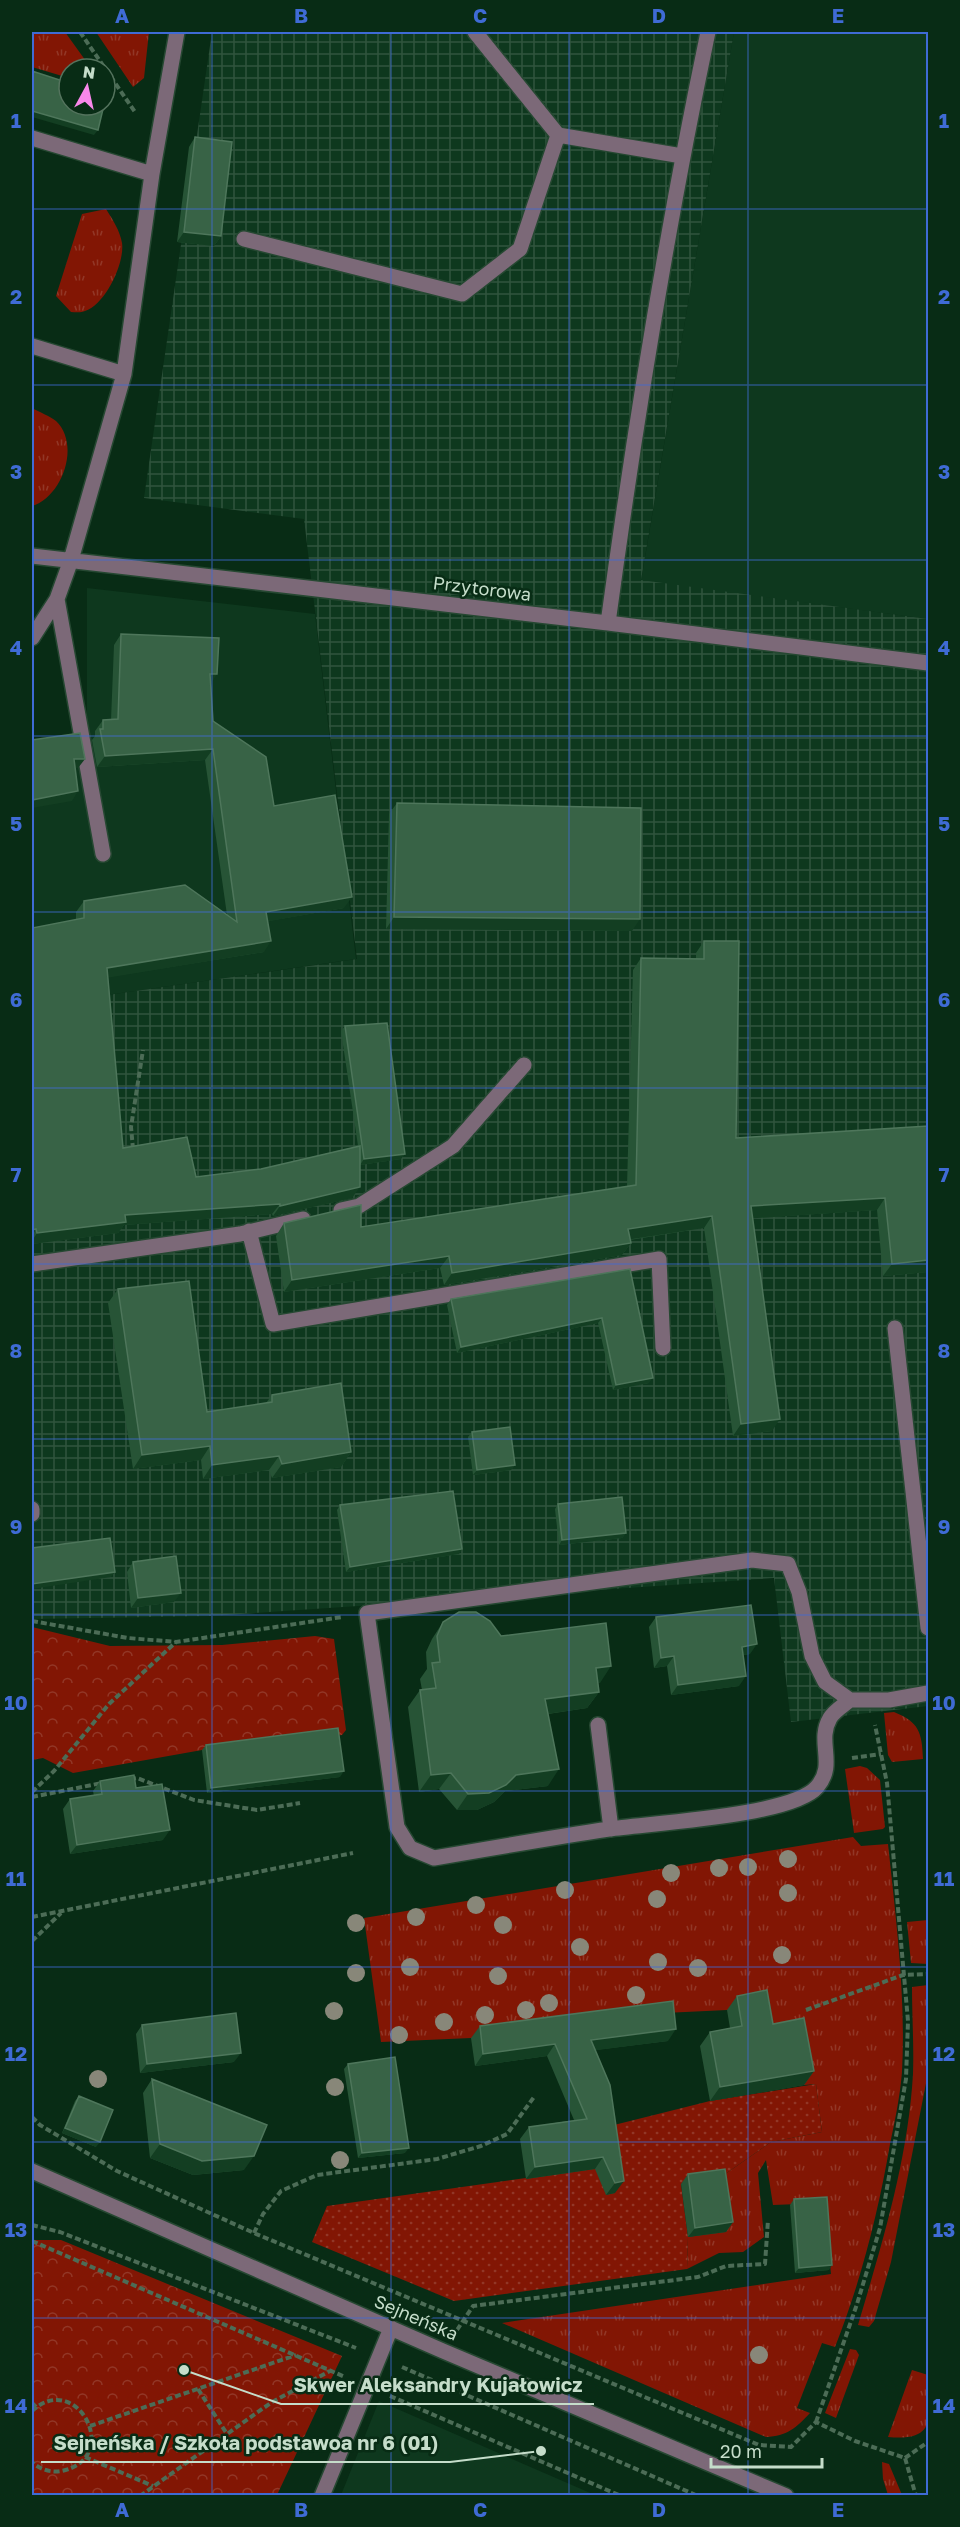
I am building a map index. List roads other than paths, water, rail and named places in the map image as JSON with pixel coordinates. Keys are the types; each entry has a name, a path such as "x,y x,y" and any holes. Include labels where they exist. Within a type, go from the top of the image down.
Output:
{"street":[{"path":"32,638 57,599 71,560 124,374 152,174 177,32"},
{"path":"475,32 558,135 682,156"},
{"path":"608,623 621,526 682,156 708,32"},
{"path":"243,239 462,294 520,249 558,135"},
{"path":"32,138 152,174"},
{"path":"32,346 124,374"},
{"name":"Przytorowa","path":"32,556 928,663"},
{"path":"57,599 103,854"},
{"path":"32,1264 249,1232 359,1206 453,1146 524,1065"},
{"path":"249,1232 273,1324 659,1259 663,1348"},
{"path":"895,1328 924,1546 928,1628"},
{"path":"32,1509 32,1514"},
{"path":"850,1700 830,1718 823,1738 828,1762 817,1788 792,1801 755,1811 611,1829 434,1858 410,1848 397,1827 367,1613 752,1560 788,1564 799,1592 812,1656 825,1682 850,1700 889,1700 928,1693"},
{"path":"598,1725 611,1829"},
{"name":"Sejneńska","path":"32,2171 239,2264 786,2496"},
{"path":"322,2496 369,2387 391,2328"}],"place":[{"name":"Skwer Aleksandry Kujałowicz","path":"184,2370"},
{"name":"Sejneńska / Szkoła podstawoa nr 6 (01)","path":"541,2451"}]}
